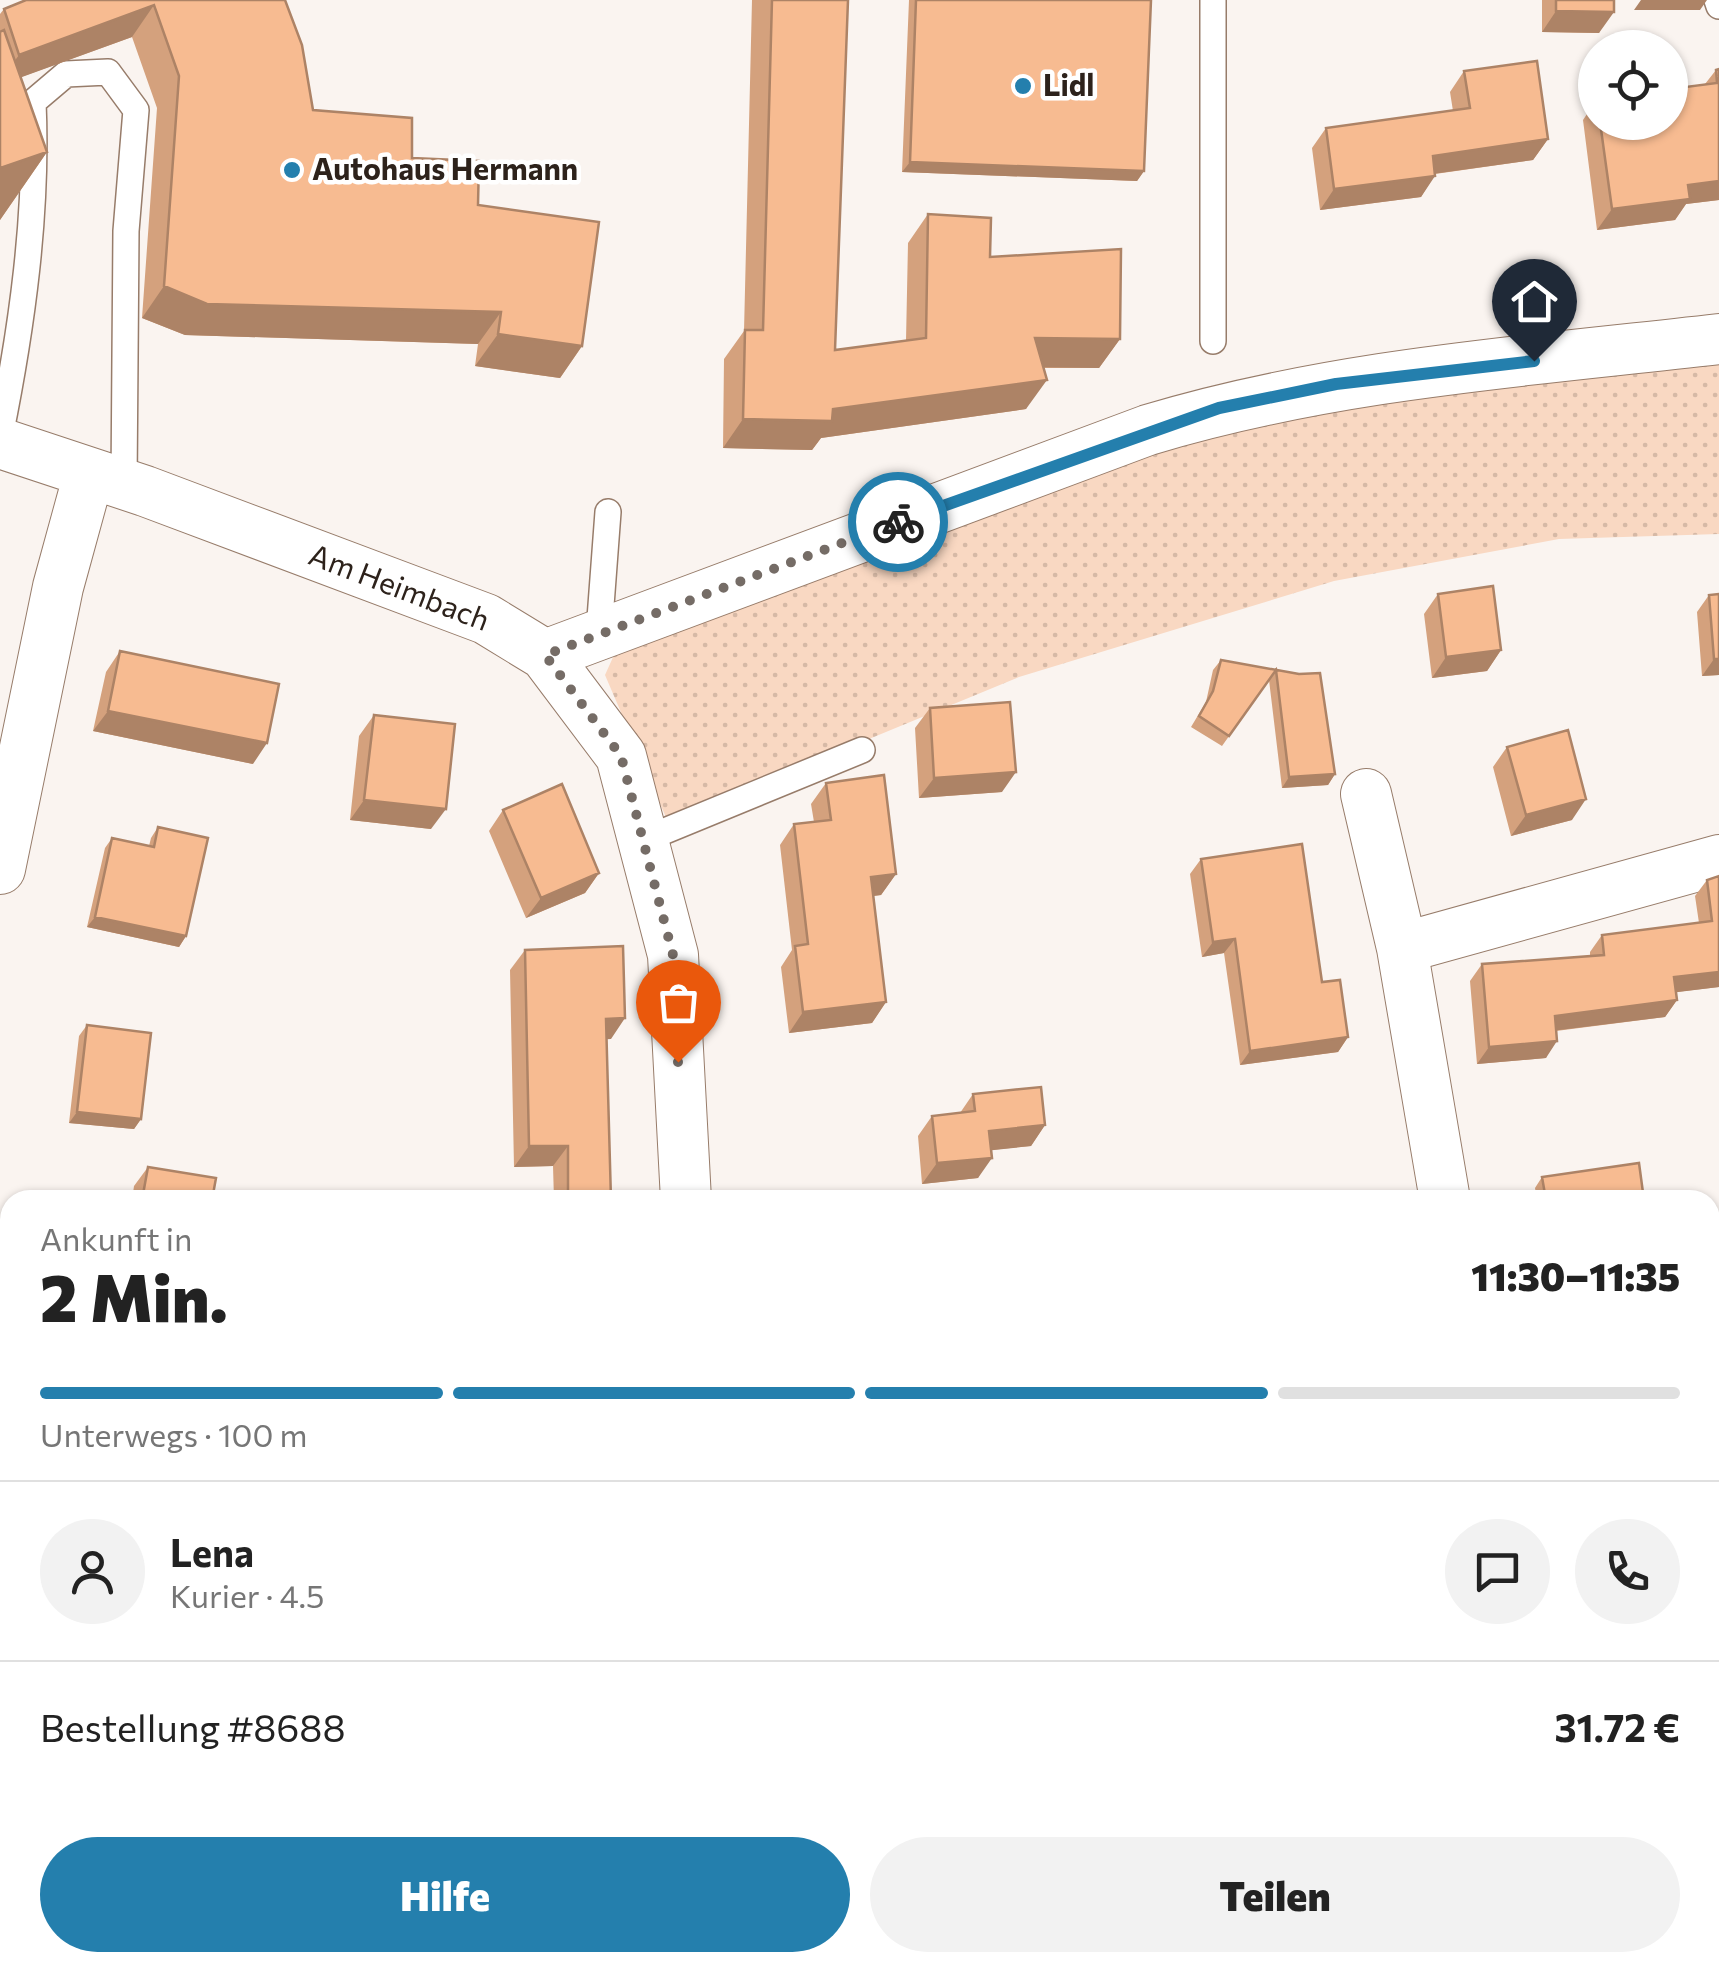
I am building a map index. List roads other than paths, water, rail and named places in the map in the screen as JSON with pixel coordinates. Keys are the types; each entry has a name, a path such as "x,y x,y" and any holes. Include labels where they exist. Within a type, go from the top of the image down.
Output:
{"street":[{"path":"685,1190 673,955 621,756 545,655 1148,430 1219,408 1336,384 1719,339"},
{"name":"Am Heimbach","path":"0,440 486,619 545,655"},
{"path":"0,869 58,587 106,479"},
{"path":"1366,794 1402,948 1444,1190"},
{"path":"1402,948 1719,860"}],"lane":[{"path":"1212,0 1213,341"},
{"path":"0,440 20,322 36,165 33,102 66,74 108,72 136,110 106,479"},
{"path":"599,632 608,512"},
{"path":"643,840 862,750"}],"place":[{"name":"Lidl","path":"1023,86"},
{"name":"Autohaus Hermann","path":"292,170"}]}
